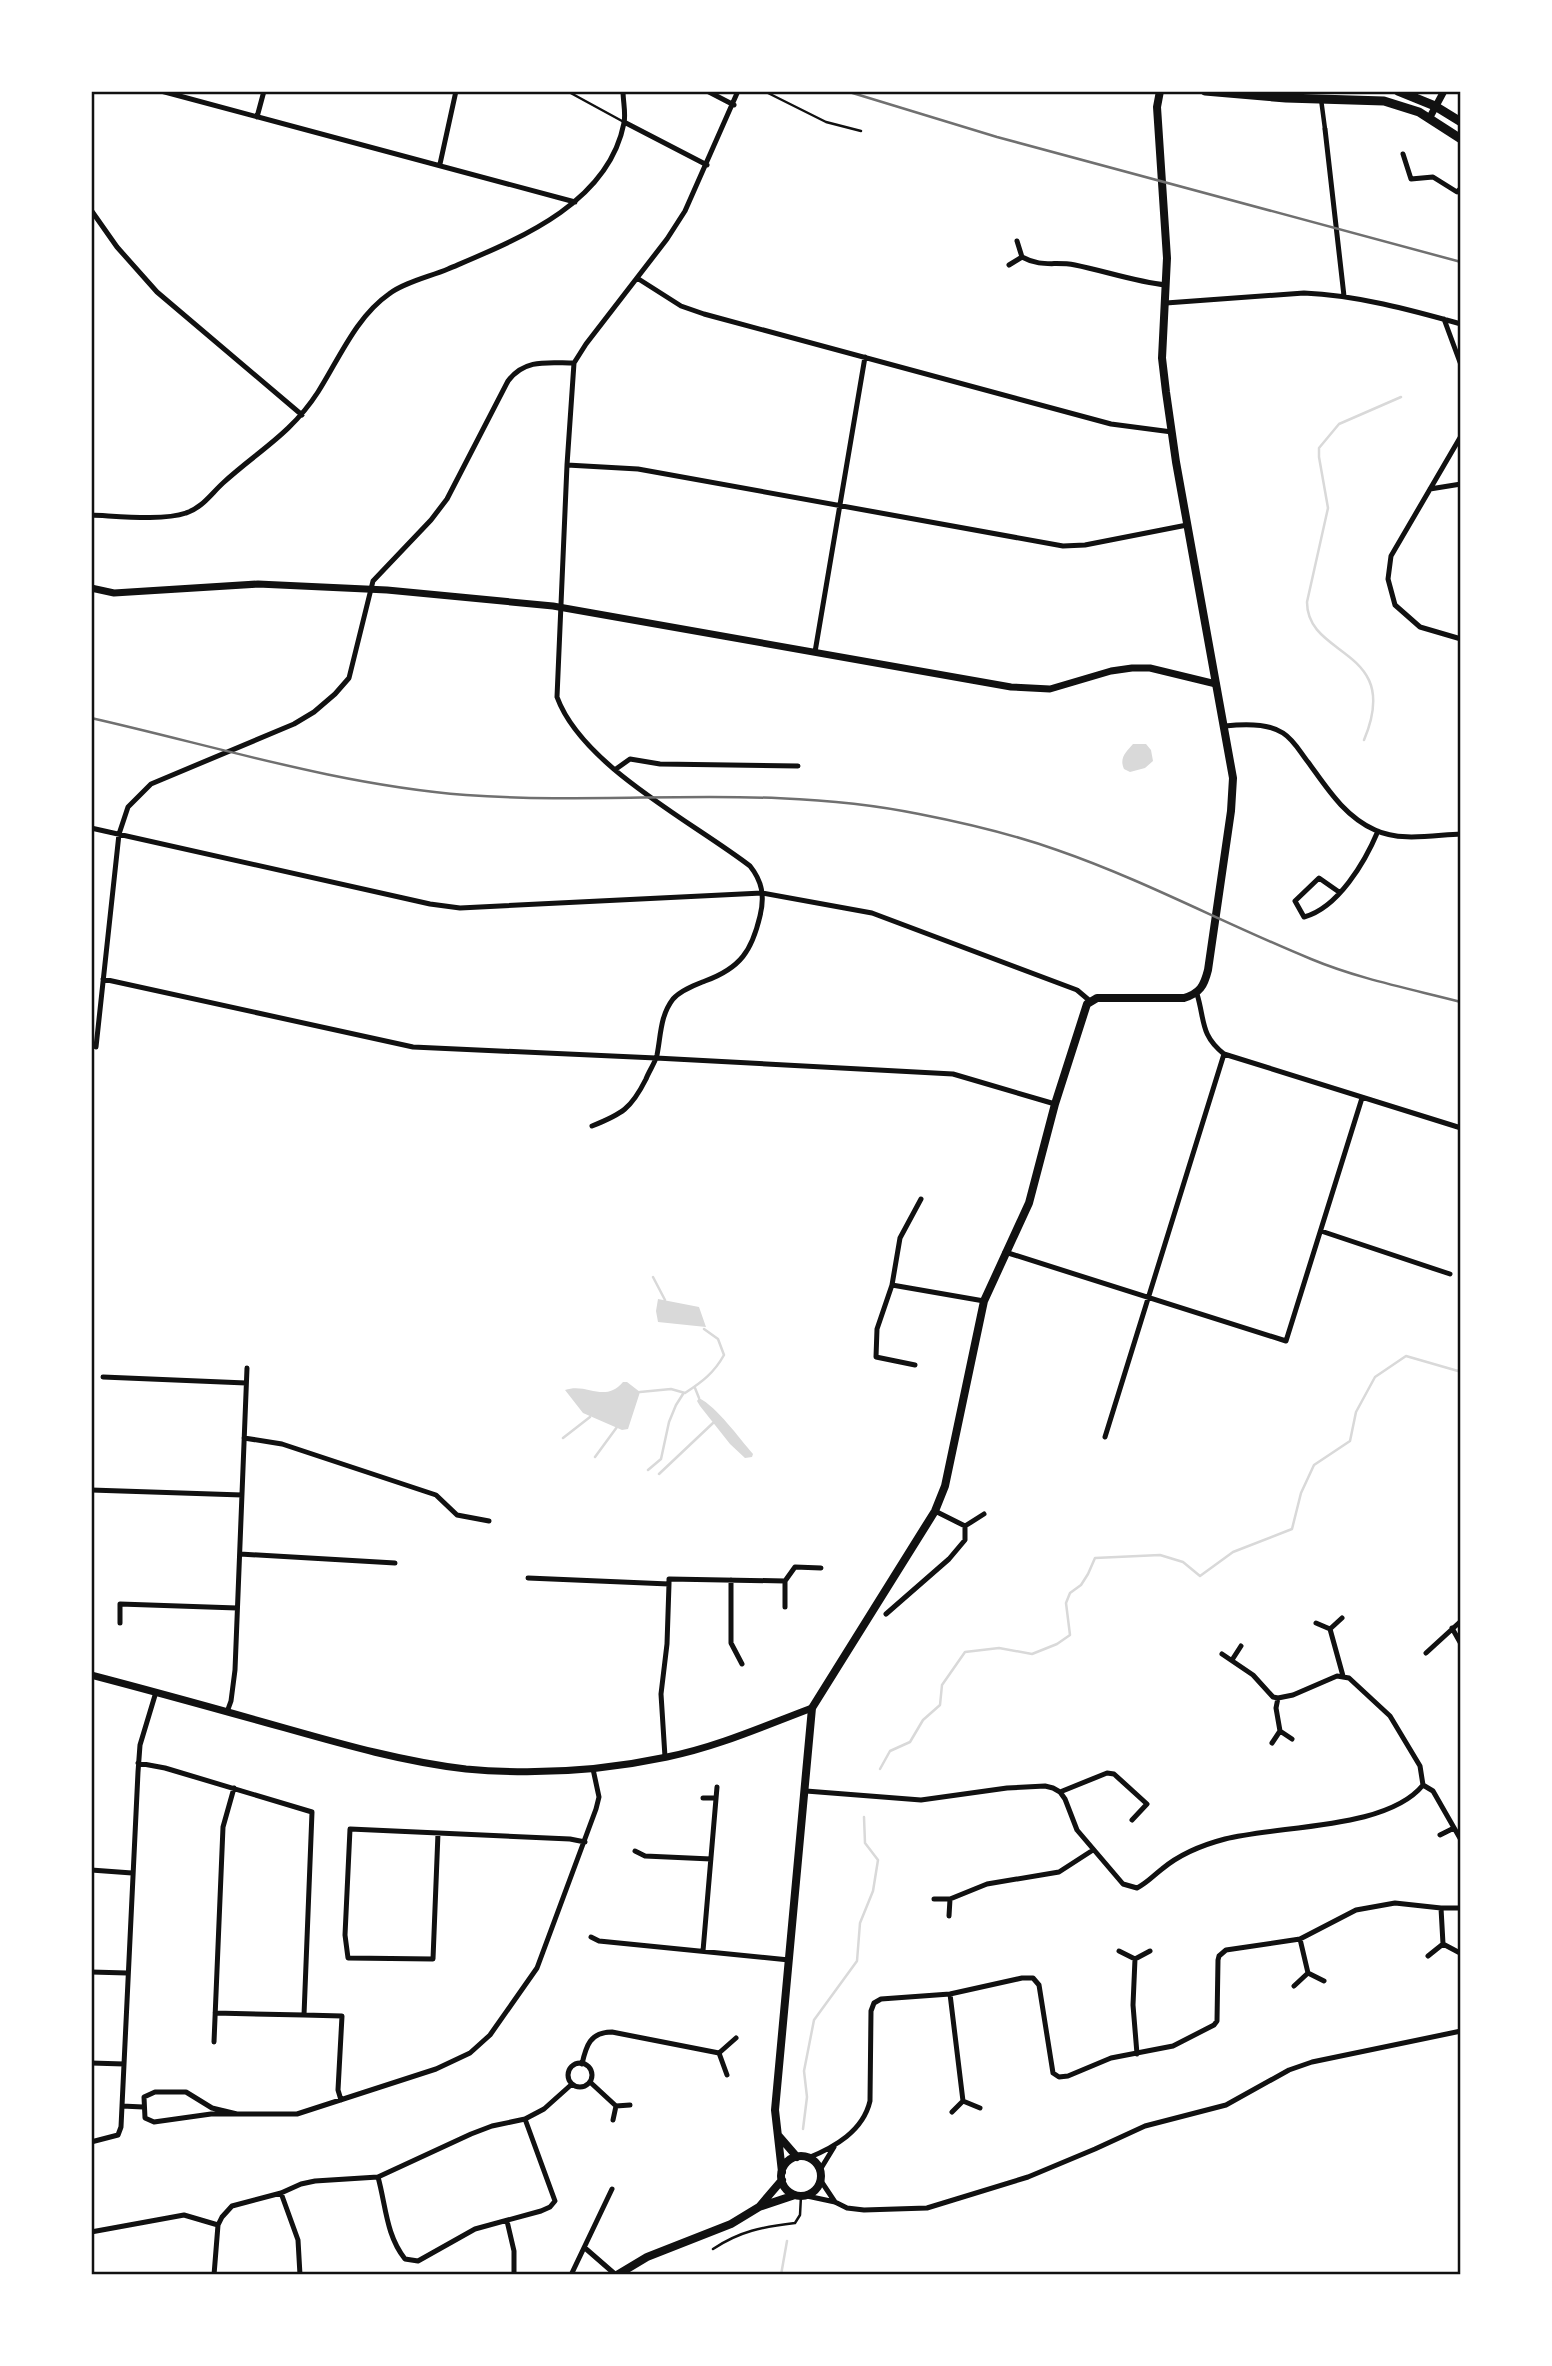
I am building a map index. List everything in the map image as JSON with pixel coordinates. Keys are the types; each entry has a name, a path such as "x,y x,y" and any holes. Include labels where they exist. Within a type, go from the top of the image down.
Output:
{"main road":[{"path":"801,2196 788,2192 782,2176 775,2110 812,1708 935,1511 948,1474 984,1300 1029,1203 1084,1009 1090,1001 1097,998 1184,998 1197,994 1204,985 1214,931 1233,791 1232,763 1187,525 1162,358 1167,285 1157,107 1160,91"},
{"path":"1205,91 1384,101 1430,117 1461,139"},
{"path":"1398,91 1436,106 1461,122"},
{"path":"778,2135 797,2157"},
{"path":"617,2275 647,2257 732,2224 759,2207 801,2196 818,2188 821,2181 820,2171 808,2158 797,2157 785,2165 782,2176 759,2207"}],"street":[{"path":"161,91 575,202"},
{"path":"257,117 264,91"},
{"path":"440,164 456,91"},
{"path":"91,515 148,517 184,514 195,509 285,433 302,415 354,333 370,312 390,293 496,249 545,223 575,202 609,164 624,122 622,91"},
{"path":"707,91 734,105"},
{"path":"592,1126 628,1109 656,1058 662,1019 674,998 693,985 717,977 741,961 754,940 762,910 761,880 750,866 632,782 585,743 562,712 557,697 567,465 575,363 586,344 681,218 738,91"},
{"path":"1430,117 1444,91"},
{"path":"1321,98 1344,296"},
{"path":"624,122 707,165"},
{"path":"1404,154 1411,179 1433,177 1457,191 1461,188"},
{"path":"91,210 117,247 157,292 302,415"},
{"path":"1017,241 1022,257"},
{"path":"1022,257 1044,265 1075,265 1167,285"},
{"path":"1009,265 1022,257"},
{"path":"637,278 691,310 1111,425 1172,432"},
{"path":"1166,303 1304,293 1344,296 1461,324"},
{"path":"1444,319 1461,365"},
{"path":"815,652 865,357"},
{"path":"96,1047 119,834 128,807 152,784 294,723 314,712 335,695 349,678 373,581 432,520 447,499 515,371 524,365 536,363 575,363"},
{"path":"1461,436 1391,556 1388,579 1395,605 1420,626 1461,639"},
{"path":"567,465 638,469 1063,546 1085,545 1187,525"},
{"path":"1430,489 1461,484"},
{"path":"91,588 114,593 258,584 370,590 560,607 1012,687 1050,689 1111,671 1132,668 1150,668 1216,684"},
{"path":"1225,726 1254,725 1281,731 1291,739 1348,813 1378,831 1410,836 1461,834"},
{"path":"616,769 630,759 660,764 798,766"},
{"path":"91,828 430,904 460,908 762,893 872,913 1077,990 1090,1001"},
{"path":"1339,892 1320,878 1295,901 1304,917 1315,914 1329,904 1366,860 1378,831"},
{"path":"103,979 414,1047 953,1074 1055,1104"},
{"path":"1197,994 1203,1028 1212,1044 1224,1054 1461,1128"},
{"path":"1105,1437 1224,1054"},
{"path":"1005,1251 1286,1341 1363,1098"},
{"path":"915,1365 876,1357 877,1329 892,1285 900,1238 921,1199"},
{"path":"1321,1231 1450,1274"},
{"path":"892,1285 984,1300"},
{"path":"227,1712 235,1670 247,1368"},
{"path":"103,1377 246,1383"},
{"path":"244,1438 282,1444 436,1495 457,1515 489,1521"},
{"path":"91,1490 242,1495"},
{"path":"935,1511 965,1526"},
{"path":"965,1526 985,1514"},
{"path":"886,1615 949,1559 965,1540 965,1526"},
{"path":"240,1554 395,1563"},
{"path":"785,1607 785,1581 795,1567 821,1568"},
{"path":"528,1578 668,1584"},
{"path":"665,1757 661,1694 667,1644 669,1579 785,1581"},
{"path":"731,1580 732,1643 742,1664"},
{"path":"120,1623 120,1604 237,1608"},
{"path":"1330,1629 1342,1618"},
{"path":"1426,1653 1461,1621"},
{"path":"1316,1623 1330,1629"},
{"path":"1452,1628 1461,1644"},
{"path":"1330,1629 1343,1676"},
{"path":"1232,1660 1241,1646"},
{"path":"1222,1654 1253,1675 1278,1699 1337,1676 1349,1678 1390,1716 1420,1766 1423,1785"},
{"path":"91,1675 333,1741 429,1764 518,1772 593,1769 665,1757 709,1747 812,1708"},
{"path":"91,2142 118,2135 123,2088 138,1763 140,1745 156,1692"},
{"path":"1272,1743 1280,1731 1276,1707 1278,1699"},
{"path":"1280,1731 1292,1739"},
{"path":"138,1763 312,1812 304,2015"},
{"path":"237,2114 212,2108 186,2092 155,2092 144,2098 145,2118 154,2122 211,2113 237,2114 297,2114 436,2069 470,2053 490,2035 537,1968 599,1797 593,1769"},
{"path":"806,1791 921,1800 1007,1788 1045,1786 1060,1792 1107,1773 1114,1774 1147,1804 1132,1820"},
{"path":"1423,1785 1433,1791 1461,1840"},
{"path":"1060,1792 1077,1830 1093,1850 1123,1884 1137,1888 1182,1855 1214,1842 1374,1814 1415,1794 1423,1785"},
{"path":"703,1951 717,1787"},
{"path":"214,2042 223,1827 233,1788"},
{"path":"703,1798 716,1798"},
{"path":"1440,1835 1454,1828"},
{"path":"438,1833 433,1959 348,1958 345,1935 350,1829 438,1833 570,1839 584,1842"},
{"path":"934,1899 950,1899 987,1884 1059,1872 1093,1850"},
{"path":"635,1851 645,1856 711,1859"},
{"path":"91,1870 132,1873"},
{"path":"949,1916 950,1899"},
{"path":"808,2158 834,2147 856,2128 868,2111 871,2011 874,2003 881,1999 950,1994 1023,1978 1037,1981 1051,2067 1053,2073 1059,2077 1068,2076 1111,2058 1173,2046 1214,2025 1217,2021 1218,1960 1222,1952 1300,1939 1356,1910 1395,1903 1461,1908"},
{"path":"1441,1908 1443,1944"},
{"path":"591,1937 599,1941 789,1960"},
{"path":"1300,1939 1308,1973"},
{"path":"1443,1944 1460,1953"},
{"path":"1428,1956 1443,1944"},
{"path":"1119,1951 1135,1959"},
{"path":"1135,1959 1150,1951"},
{"path":"1135,1959 1133,2005 1137,2054"},
{"path":"91,1972 127,1973"},
{"path":"1308,1973 1324,1981"},
{"path":"1294,1986 1308,1973"},
{"path":"950,1994 963,2101"},
{"path":"215,2013 342,2016 338,2090 341,2100"},
{"path":"801,2196 864,2210 927,2208 1028,2177 1096,2150 1145,2126 1226,2105 1289,2070 1312,2062 1461,2031"},
{"path":"582,2064 586,2044 590,2039 606,2032 719,2053"},
{"path":"719,2053 736,2038"},
{"path":"719,2053 727,2076"},
{"path":"91,2063 124,2064"},
{"path":"582,2064 592,2071 590,2082 583,2087 572,2084 570,2070 575,2065 582,2064"},
{"path":"590,2082 616,2106 630,2105"},
{"path":"214,2275 218,2225 232,2206 315,2181 378,2177 471,2134 525,2119 544,2109 572,2084"},
{"path":"963,2101 980,2108"},
{"path":"952,2112 963,2101"},
{"path":"122,2106 143,2107"},
{"path":"613,2120 616,2106"},
{"path":"378,2177 390,2233 405,2259 418,2260 475,2229 541,2211 555,2201 525,2119"},
{"path":"820,2171 834,2147"},
{"path":"821,2181 835,2202"},
{"path":"571,2275 612,2189"},
{"path":"281,2193 298,2240 300,2275"},
{"path":"91,2232 184,2215 218,2225"},
{"path":"507,2221 514,2251 514,2275"},
{"path":"585,2248 617,2275"}],"lane":[{"path":"566,91 624,122"},
{"path":"764,91 826,122 861,131"},
{"path":"713,2249 732,2236 753,2229 794,2223 800,2215 801,2196"}],"shaded area":[{"path":"1133,744 1146,744 1151,750 1153,761 1145,768 1130,772 1124,769 1122,762"},
{"path":"658,1299 699,1307 706,1327 658,1322"},
{"path":"623,1382 640,1392 628,1429 622,1430 583,1413 565,1390 581,1388 602,1392 616,1388"},
{"path":"699,1398 728,1423 753,1454 752,1457 745,1458 730,1444 700,1406 697,1401"}],"waterway":[{"path":"1364,740 1373,710 1372,687 1363,670 1321,635 1311,620 1307,602 1328,508 1319,448 1339,424 1401,397"},
{"path":"653,1277 665,1300"},
{"path":"640,1392 671,1389 685,1393 707,1377 724,1355 718,1339 704,1329"},
{"path":"880,1769 890,1751 910,1742 923,1720 940,1705 942,1685 965,1652 999,1648 1032,1654 1057,1644 1070,1635 1066,1603 1070,1593 1081,1585 1095,1558 1160,1555 1183,1562 1200,1576 1233,1552 1292,1529 1301,1493 1314,1465 1350,1441 1356,1412 1375,1377 1406,1356 1458,1371 1461,1368"},
{"path":"695,1388 699,1398"},
{"path":"648,1470 661,1459 669,1422 683,1394"},
{"path":"563,1438 590,1417"},
{"path":"659,1474 713,1423"},
{"path":"595,1457 617,1427"},
{"path":"803,2129 807,2097 804,2071 814,2020 857,1961 860,1923 873,1891 878,1860 865,1843 864,1817"},
{"path":"781,2275 787,2241"}],"railway":[{"path":"846,91 997,137 1461,262"},
{"path":"91,718 324,774 418,790 523,798 750,797 863,805 936,817 1023,839 1089,862 1329,966 1461,1002"}]}
